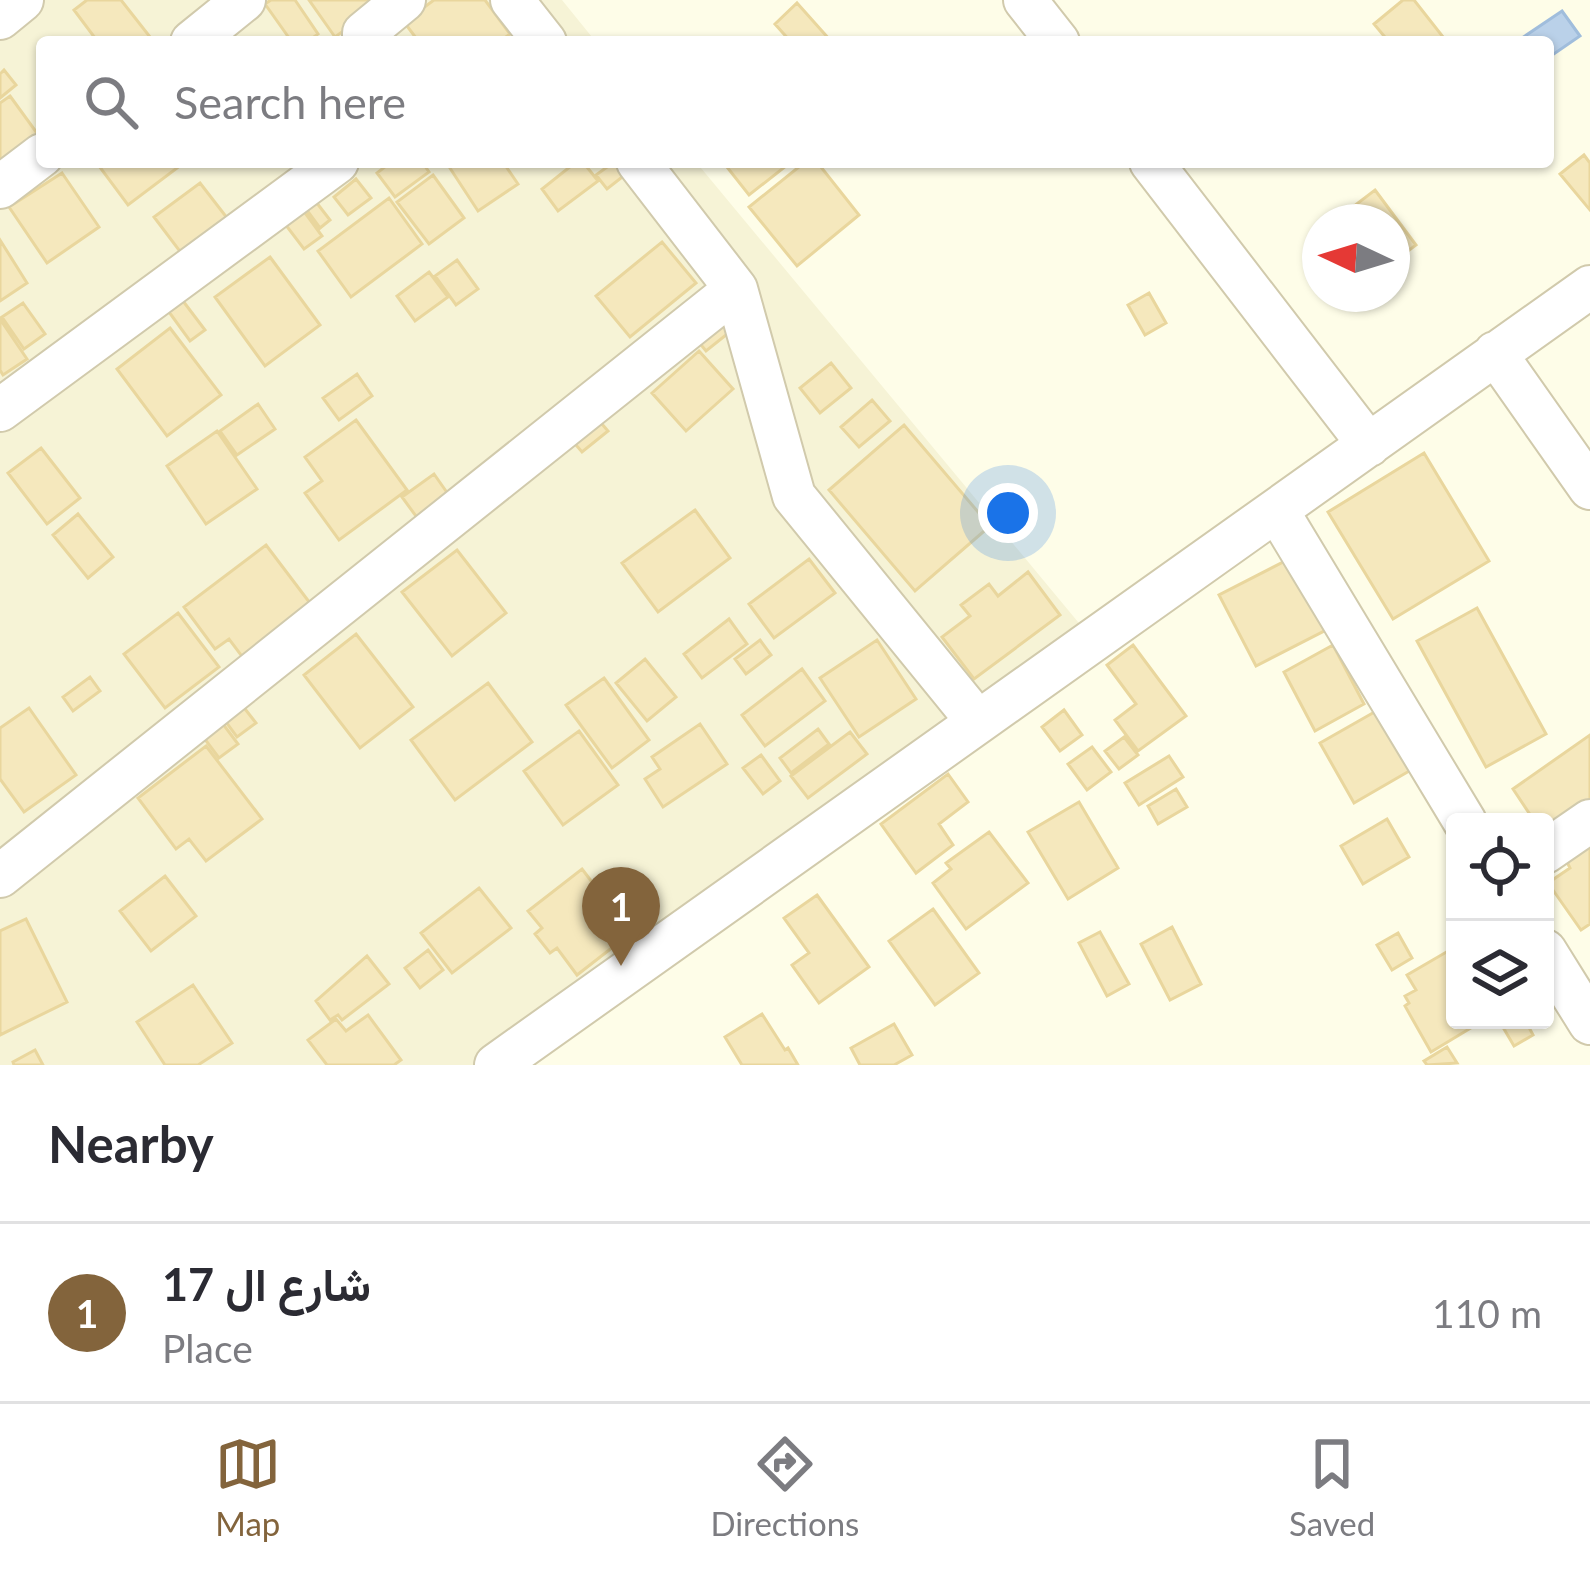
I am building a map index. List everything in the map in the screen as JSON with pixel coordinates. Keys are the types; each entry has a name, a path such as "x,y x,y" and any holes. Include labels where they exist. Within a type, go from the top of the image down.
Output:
{"street":[{"path":"0,18 22,0"},
{"path":"199,36 244,0"},
{"path":"364,36 404,0"},
{"path":"512,0 540,36"},
{"path":"1025,0 1053,36"},
{"path":"0,187 36,160"},
{"path":"0,410 329,168"},
{"path":"643,168 736,289 794,496 965,706"},
{"path":"1155,168 1370,445"},
{"path":"496,1065 1590,287"},
{"path":"0,876 736,289"},
{"path":"1495,352 1590,488"},
{"path":"1278,512 1460,813"},
{"path":"1554,846 1590,821"},
{"path":"1554,966 1590,1023"}],"shaded area":[{"path":"0,0 562,0 591,36 36,36 36,168 701,168 1083,628 477,1065 0,1065"}],"water":[{"path":"1562,11 1580,36 1554,54 1554,36 1525,36"}],"building":[{"path":"87,0 121,0 149,36 94,36 74,10"},
{"path":"295,0 318,34 288,36 265,4"},
{"path":"309,0 372,0 377,7 334,36"},
{"path":"434,0 485,0 510,34 414,36 404,22"},
{"path":"1403,0 1414,0 1442,36 1384,36 1374,24"},
{"path":"797,3 826,36 786,36 775,24"},
{"path":"4,70 16,85 0,98 0,74"},
{"path":"10,96 36,132 36,145 0,173 0,103"},
{"path":"1584,155 1590,163 1590,210 1560,174"},
{"path":"100,168 177,168 128,205"},
{"path":"383,168 426,168 429,172 395,197 377,173"},
{"path":"450,168 507,168 518,184 478,211"},
{"path":"568,168 588,168 598,181 558,211 542,189"},
{"path":"606,168 620,168 626,174 607,189 596,175"},
{"path":"728,168 783,168 749,195"},
{"path":"798,168 822,168 859,215 797,266 749,207"},
{"path":"62,173 99,227 47,263 9,207"},
{"path":"433,175 464,218 429,244 397,202"},
{"path":"356,179 371,198 348,215 334,197"},
{"path":"200,183 231,223 185,258 154,217"},
{"path":"1375,190 1385,204 1357,204"},
{"path":"313,198 330,220 320,228 303,205"},
{"path":"389,198 422,244 351,297 318,251"},
{"path":"303,210 322,236 304,249 285,224"},
{"path":"0,240 27,283 0,301"},
{"path":"662,242 696,283 630,337 596,296"},
{"path":"270,257 320,325 265,366 215,297"},
{"path":"457,260 478,289 456,305 435,276"},
{"path":"429,272 448,297 415,321 397,296"},
{"path":"1149,293 1166,323 1145,335 1128,305"},
{"path":"183,301 205,330 190,341 169,312"},
{"path":"23,303 45,334 24,349 2,317"},
{"path":"718,315 731,331 706,351 693,335"},
{"path":"0,319 27,359 3,375 0,370"},
{"path":"170,328 221,395 167,436 117,369"},
{"path":"699,351 733,389 686,431 652,393"},
{"path":"831,363 851,388 820,413 800,388"},
{"path":"357,374 372,396 339,420 323,398"},
{"path":"872,400 890,421 859,447 841,427"},
{"path":"258,404 275,429 237,455 220,431"},
{"path":"596,417 608,431 582,452 570,438"},
{"path":"356,420 407,490 339,540 305,493 322,481 305,457"},
{"path":"904,425 990,526 915,591 829,490"},
{"path":"217,431 257,489 206,524 167,466"},
{"path":"41,448 80,498 47,524 8,473"},
{"path":"1424,453 1489,561 1393,619 1328,512"},
{"path":"434,474 453,501 421,523 402,497"},
{"path":"695,510 730,558 658,612 622,563"},
{"path":"78,514 113,557 88,578 53,535"},
{"path":"266,545 316,611 247,663 229,639 215,649 184,607"},
{"path":"457,550 506,613 452,656 402,592"},
{"path":"1291,558 1328,629 1256,666 1219,595"},
{"path":"809,559 835,593 774,638 749,604"},
{"path":"1028,572 1060,615 974,679 942,637 970,616 961,605 989,584 998,596"},
{"path":"1477,608 1546,734 1486,767 1417,641"},
{"path":"178,613 219,667 165,708 124,654"},
{"path":"729,619 747,644 702,678 684,654"},
{"path":"356,634 413,707 360,748 304,675"},
{"path":"760,640 771,655 746,674 735,659"},
{"path":"877,640 916,699 859,737 820,678"},
{"path":"1133,645 1186,716 1138,751 1115,720 1136,704 1107,665"},
{"path":"1333,645 1364,704 1315,731 1284,672"},
{"path":"645,659 676,697 647,721 616,683"},
{"path":"802,669 825,701 765,746 742,715"},
{"path":"90,677 100,691 73,711 63,697"},
{"path":"604,678 649,740 612,768 566,705"},
{"path":"488,683 532,742 455,800 411,740"},
{"path":"238,700 256,723 237,737 220,714"},
{"path":"29,708 76,775 24,812 0,779 0,728"},
{"path":"1064,710 1082,735 1060,751 1042,727"},
{"path":"1378,710 1411,770 1354,803 1320,743"},
{"path":"217,716 238,744 219,758 198,730"},
{"path":"700,724 727,764 663,807 645,779 660,769 652,757"},
{"path":"818,729 829,744 791,773 780,758"},
{"path":"579,731 618,785 563,825 524,771"},
{"path":"850,732 867,754 808,798 791,776"},
{"path":"1590,735 1590,812 1554,831 1554,813 1529,813 1513,789"},
{"path":"1124,737 1138,755 1119,769 1105,751"},
{"path":"206,746 262,819 206,861 189,839 176,849 138,798"},
{"path":"1092,747 1111,772 1087,790 1068,764"},
{"path":"761,755 780,781 763,794 743,768"},
{"path":"1169,756 1183,777 1139,805 1125,783"},
{"path":"948,774 968,802 939,824 953,845 916,873 881,824"},
{"path":"1176,789 1187,807 1158,824 1148,806"},
{"path":"1079,802 1118,868 1068,899 1028,832"},
{"path":"1387,819 1409,857 1363,884 1341,846"},
{"path":"989,832 1028,883 966,929 933,883 951,869 946,863"},
{"path":"1590,846 1590,924 1581,930 1554,892 1554,879 1570,868 1567,862"},
{"path":"582,869 631,933 577,975 557,948 550,953 535,934 542,928 528,911"},
{"path":"165,876 196,916 151,951 120,911"},
{"path":"479,888 511,928 452,973 421,933"},
{"path":"817,895 869,967 819,1003 792,965 809,953 784,918"},
{"path":"933,909 979,973 935,1005 889,941"},
{"path":"26,919 67,1002 0,1035 0,931"},
{"path":"1172,927 1201,984 1170,1000 1141,944"},
{"path":"1100,932 1129,984 1107,996 1079,943"},
{"path":"1398,933 1412,958 1392,970 1377,945"},
{"path":"428,950 443,970 420,988 405,968"},
{"path":"1446,952 1446,1029 1469,1029 1431,1052 1405,1006 1409,1003 1405,996 1416,990 1407,975"},
{"path":"367,956 389,984 342,1020 338,1015 330,1020 316,1001"},
{"path":"193,985 232,1043 198,1065 165,1065 137,1022"},
{"path":"762,1014 798,1065 742,1065 725,1037"},
{"path":"368,1015 401,1060 394,1065 327,1065 308,1040 336,1019 346,1031"},
{"path":"894,1024 912,1055 894,1065 860,1065 851,1048"},
{"path":"1504,1029 1530,1029 1533,1035 1514,1046"},
{"path":"1447,1047 1457,1063 1427,1065 1424,1061"},
{"path":"35,1050 43,1065 14,1065 13,1062"}],"place":[{"name":"شارع ال 17","path":"621,966"}]}
